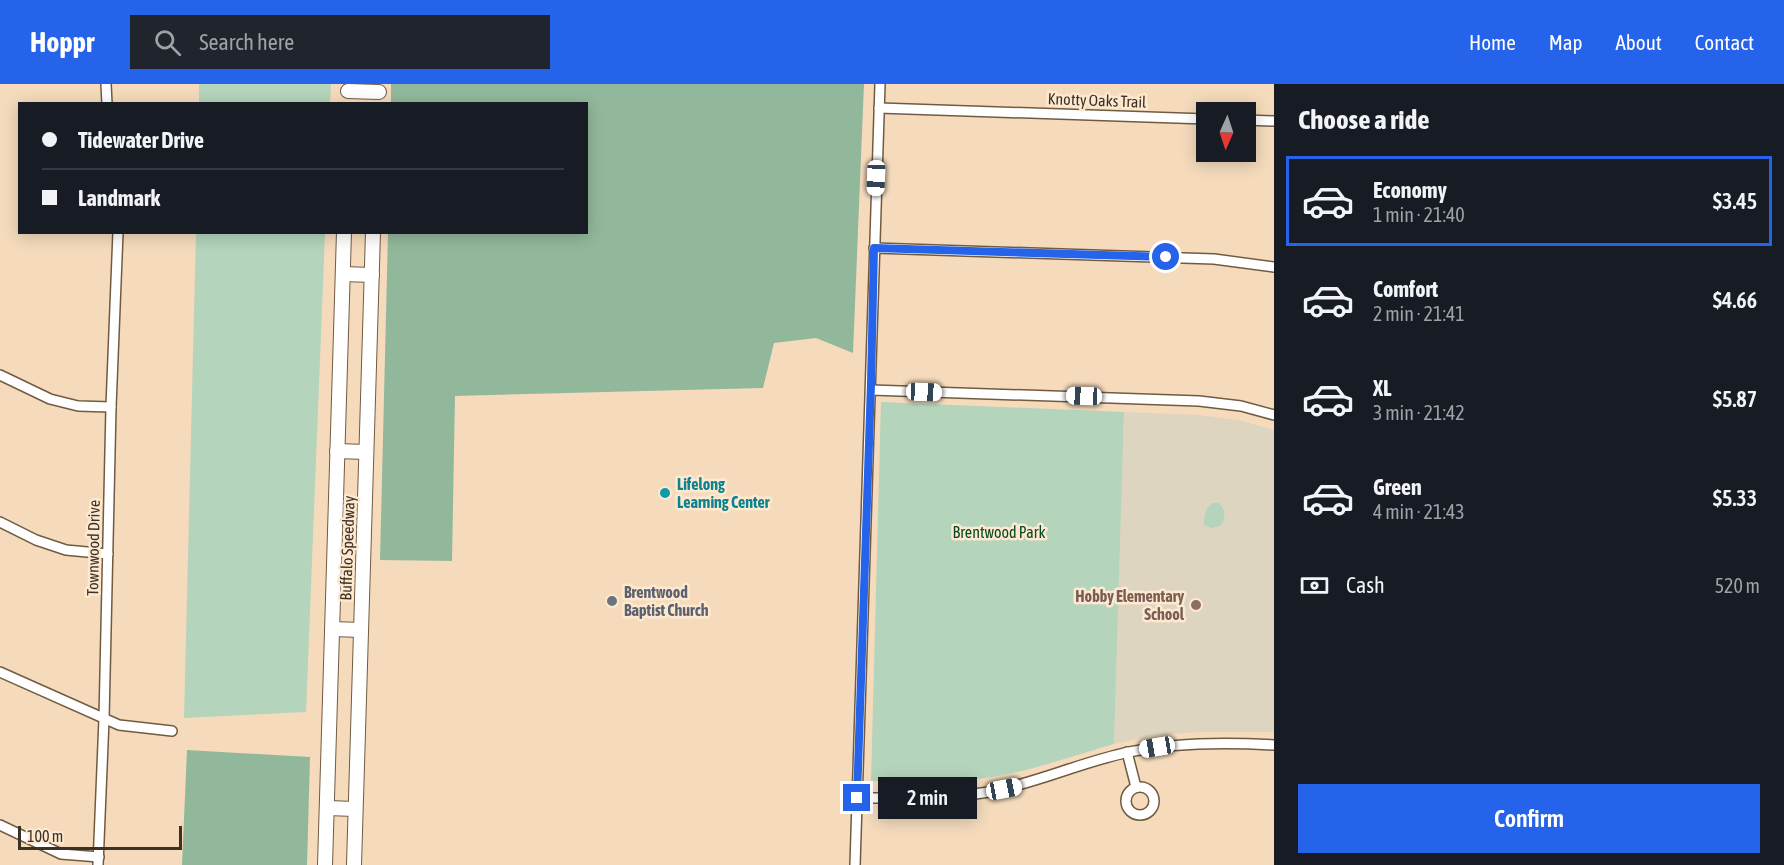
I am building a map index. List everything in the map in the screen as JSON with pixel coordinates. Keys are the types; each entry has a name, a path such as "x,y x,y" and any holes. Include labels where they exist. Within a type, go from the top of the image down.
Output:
{"main road":[{"path":"348,93 379,93"},
{"name":"Buffalo Speedway","path":"325,865 344,234"},
{"name":"Buffalo Speedway","path":"354,865 373,234"},
{"path":"343,274 372,275"},
{"path":"337,451 366,452"},
{"path":"332,628 361,630"},
{"path":"327,808 355,809"}],"street":[{"path":"106,84 107,102"},
{"path":"855,865 880,84"},
{"name":"Knotty Oaks Trail","path":"879,108 1196,118"},
{"path":"1256,120 1274,121"},
{"name":"Townwood Drive","path":"98,861 118,234"},
{"path":"874,248 1214,259 1274,267"},
{"path":"0,375 51,399 78,406 111,407"},
{"path":"871,390 1199,400 1241,406 1274,415"},
{"path":"0,522 36,540 66,550 108,555"},
{"path":"0,672 119,725 172,731"},
{"path":"857,798 933,798 988,792 1020,786 1127,752 1185,744 1218,742 1274,744"},
{"path":"1127,752 1136,787"},
{"path":"0,825 61,854 98,861"}],"shaded area":[{"name":"Hobby Elementary School","path":"1124,412 1199,415 1243,421 1274,430 1274,732 1198,732 1151,736 1114,744"}],"green space":[{"path":"199,84 331,84 330,102 199,102"},
{"path":"391,84 864,84 853,353 816,338 774,343 763,388 455,396 452,561 380,560 388,234 588,234 588,102 391,102"},
{"path":"196,234 325,234 306,712 184,718"},
{"name":"Brentwood Park","path":"881,402 1124,412 1114,744 1034,768 985,778 928,782 871,781"},
{"path":"1213,503 1219,503 1224,514 1220,526 1212,528 1204,525 1204,522 1207,510"},
{"path":"187,750 310,757 307,865 182,865"}],"place":[{"name":"Lifelong Learning Center","path":"665,493"},
{"name":"Brentwood Baptist Church","path":"612,601"},
{"name":"Hobby Elementary School","path":"1196,605"}],"route":[{"path":"857,798 874,248 1166,257"}]}
